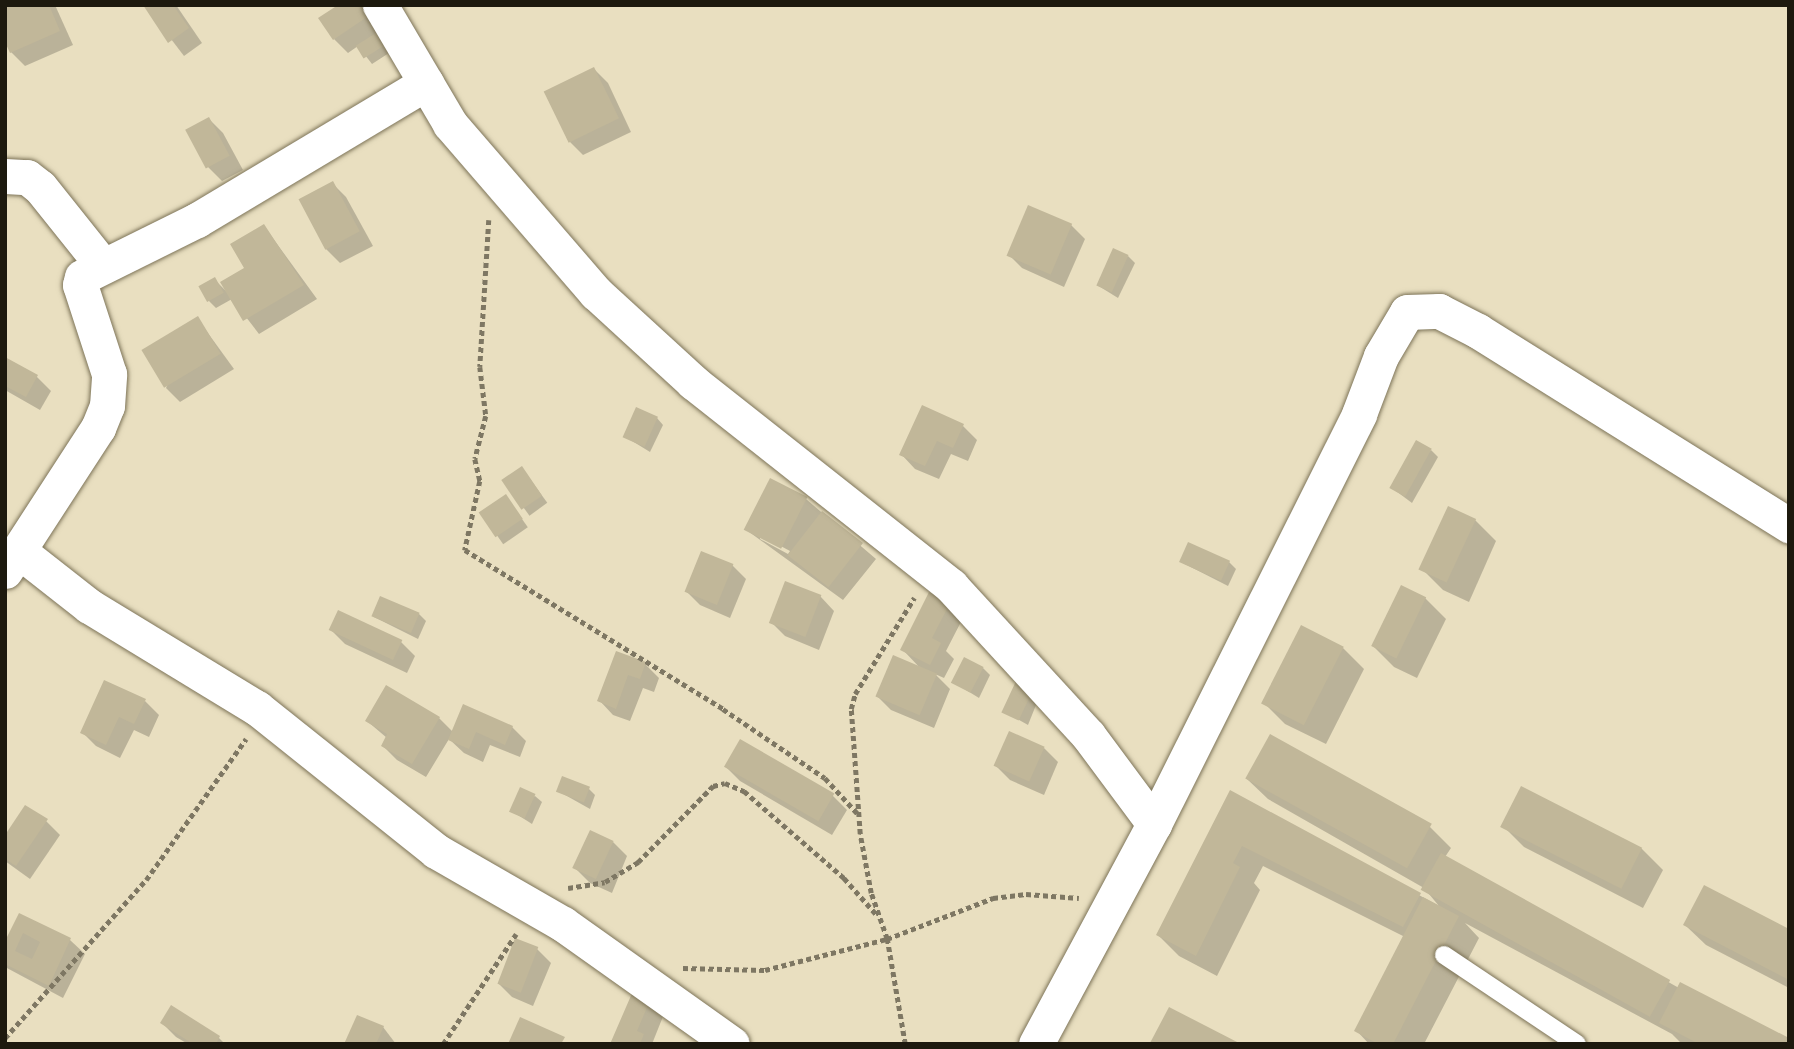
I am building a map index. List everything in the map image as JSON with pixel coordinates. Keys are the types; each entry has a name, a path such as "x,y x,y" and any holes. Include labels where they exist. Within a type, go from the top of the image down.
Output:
{"street":[{"path":"380,5 450,124 492,176 596,293 648,342 931,571 988,621 1088,735 1154,824"},
{"path":"426,83 197,220 103,266 80,281 109,374 104,414 12,561 271,719 436,851 548,897 732,1044"},
{"path":"5,176 18,174 32,180 103,266"},
{"path":"1036,1044 1154,824 1359,414 1381,356 1407,312 1439,311 1478,331 1785,517"}],"lane":[{"path":"1444,955 1577,1044"}],"path":[{"path":"492,176 480,367 486,416 475,459 480,481 465,550 723,709 825,778 858,814"},
{"path":"905,1044 887,939 879,917 858,814 852,702 931,571"},
{"path":"5,1038 146,880 247,738 271,719"},
{"path":"443,1044 548,897 589,888 638,862 713,786 725,782 744,791 844,878 879,917"},
{"path":"674,967 765,970 887,939 993,898 1026,894 1113,904"}],"building":[{"path":"5,5 49,5 60,31 10,53 5,42"},
{"path":"143,5 173,5 189,28 168,43"},
{"path":"338,5 364,5 370,15 333,40 318,18"},
{"path":"376,33 384,46 364,58 356,46"},
{"path":"594,67 619,118 569,143 544,92"},
{"path":"209,117 230,156 206,169 185,130"},
{"path":"333,181 360,231 325,250 299,199"},
{"path":"1028,205 1072,224 1051,274 1007,256"},
{"path":"264,224 304,285 243,321 220,282 244,268 230,244"},
{"path":"1113,248 1129,255 1112,292 1096,285"},
{"path":"215,277 224,293 207,302 198,286"},
{"path":"198,316 221,354 164,388 141,350"},
{"path":"5,357 38,375 26,397 5,386"},
{"path":"922,405 964,424 953,448 937,441 925,466 899,455"},
{"path":"636,407 658,417 645,447 623,437"},
{"path":"1416,440 1432,449 1405,497 1389,488"},
{"path":"522,466 542,496 521,510 501,480"},
{"path":"770,478 807,497 781,549 744,530"},
{"path":"506,494 523,519 495,537 479,512"},
{"path":"1448,506 1476,519 1447,583 1418,569"},
{"path":"822,511 863,543 828,587 788,555"},
{"path":"1188,542 1230,561 1221,581 1179,562"},
{"path":"701,551 733,564 717,605 685,592"},
{"path":"785,581 821,595 805,637 769,623"},
{"path":"1401,585 1426,597 1396,658 1371,646"},
{"path":"929,592 950,603 932,638 941,643 930,665 900,650"},
{"path":"380,596 420,613 411,633 371,616"},
{"path":"338,610 402,640 393,660 329,630"},
{"path":"1301,625 1344,647 1304,725 1261,703"},
{"path":"616,651 646,662 640,679 628,675 616,709 597,701"},
{"path":"893,655 937,674 920,715 875,696"},
{"path":"964,657 984,667 970,693 951,683"},
{"path":"1017,679 1034,687 1019,721 1001,713"},
{"path":"104,680 146,699 134,724 119,717 106,745 80,733"},
{"path":"386,685 440,717 412,764 381,746 387,734 365,721"},
{"path":"463,704 513,726 505,745 476,732 469,749 448,740"},
{"path":"1009,731 1045,747 1029,782 994,766"},
{"path":"1270,734 1432,824 1407,868 1245,779"},
{"path":"740,739 834,794 818,821 724,767"},
{"path":"562,776 590,787 584,803 556,792"},
{"path":"1521,786 1642,848 1621,889 1500,827"},
{"path":"520,787 536,794 525,819 509,812"},
{"path":"1230,790 1421,893 1403,927 1242,846 1233,863 1240,867 1196,956 1156,935"},
{"path":"25,805 48,819 16,866 5,859 5,835"},
{"path":"590,830 614,841 596,879 572,868"},
{"path":"1441,853 1670,980 1650,1017 1421,890"},
{"path":"1704,885 1789,929 1787,979 1683,925"},
{"path":"1423,897 1459,916 1393,1044 1378,1044 1354,1031"},
{"path":"19,913 71,938 49,986 5,964 5,941","holes":["23,933 40,942 32,959 15,951"]},
{"path":"515,938 538,947 521,993 497,984"},
{"path":"1680,982 1789,1038 1789,1044 1699,1044 1659,1023"},
{"path":"633,991 651,998 637,1031 644,1034 640,1044 610,1044"},
{"path":"171,1005 220,1036 216,1044 193,1044 160,1023"},
{"path":"1169,1007 1241,1044 1150,1043"},
{"path":"357,1015 384,1026 376,1044 344,1044"},
{"path":"520,1017 565,1037 561,1044 508,1044"}]}
